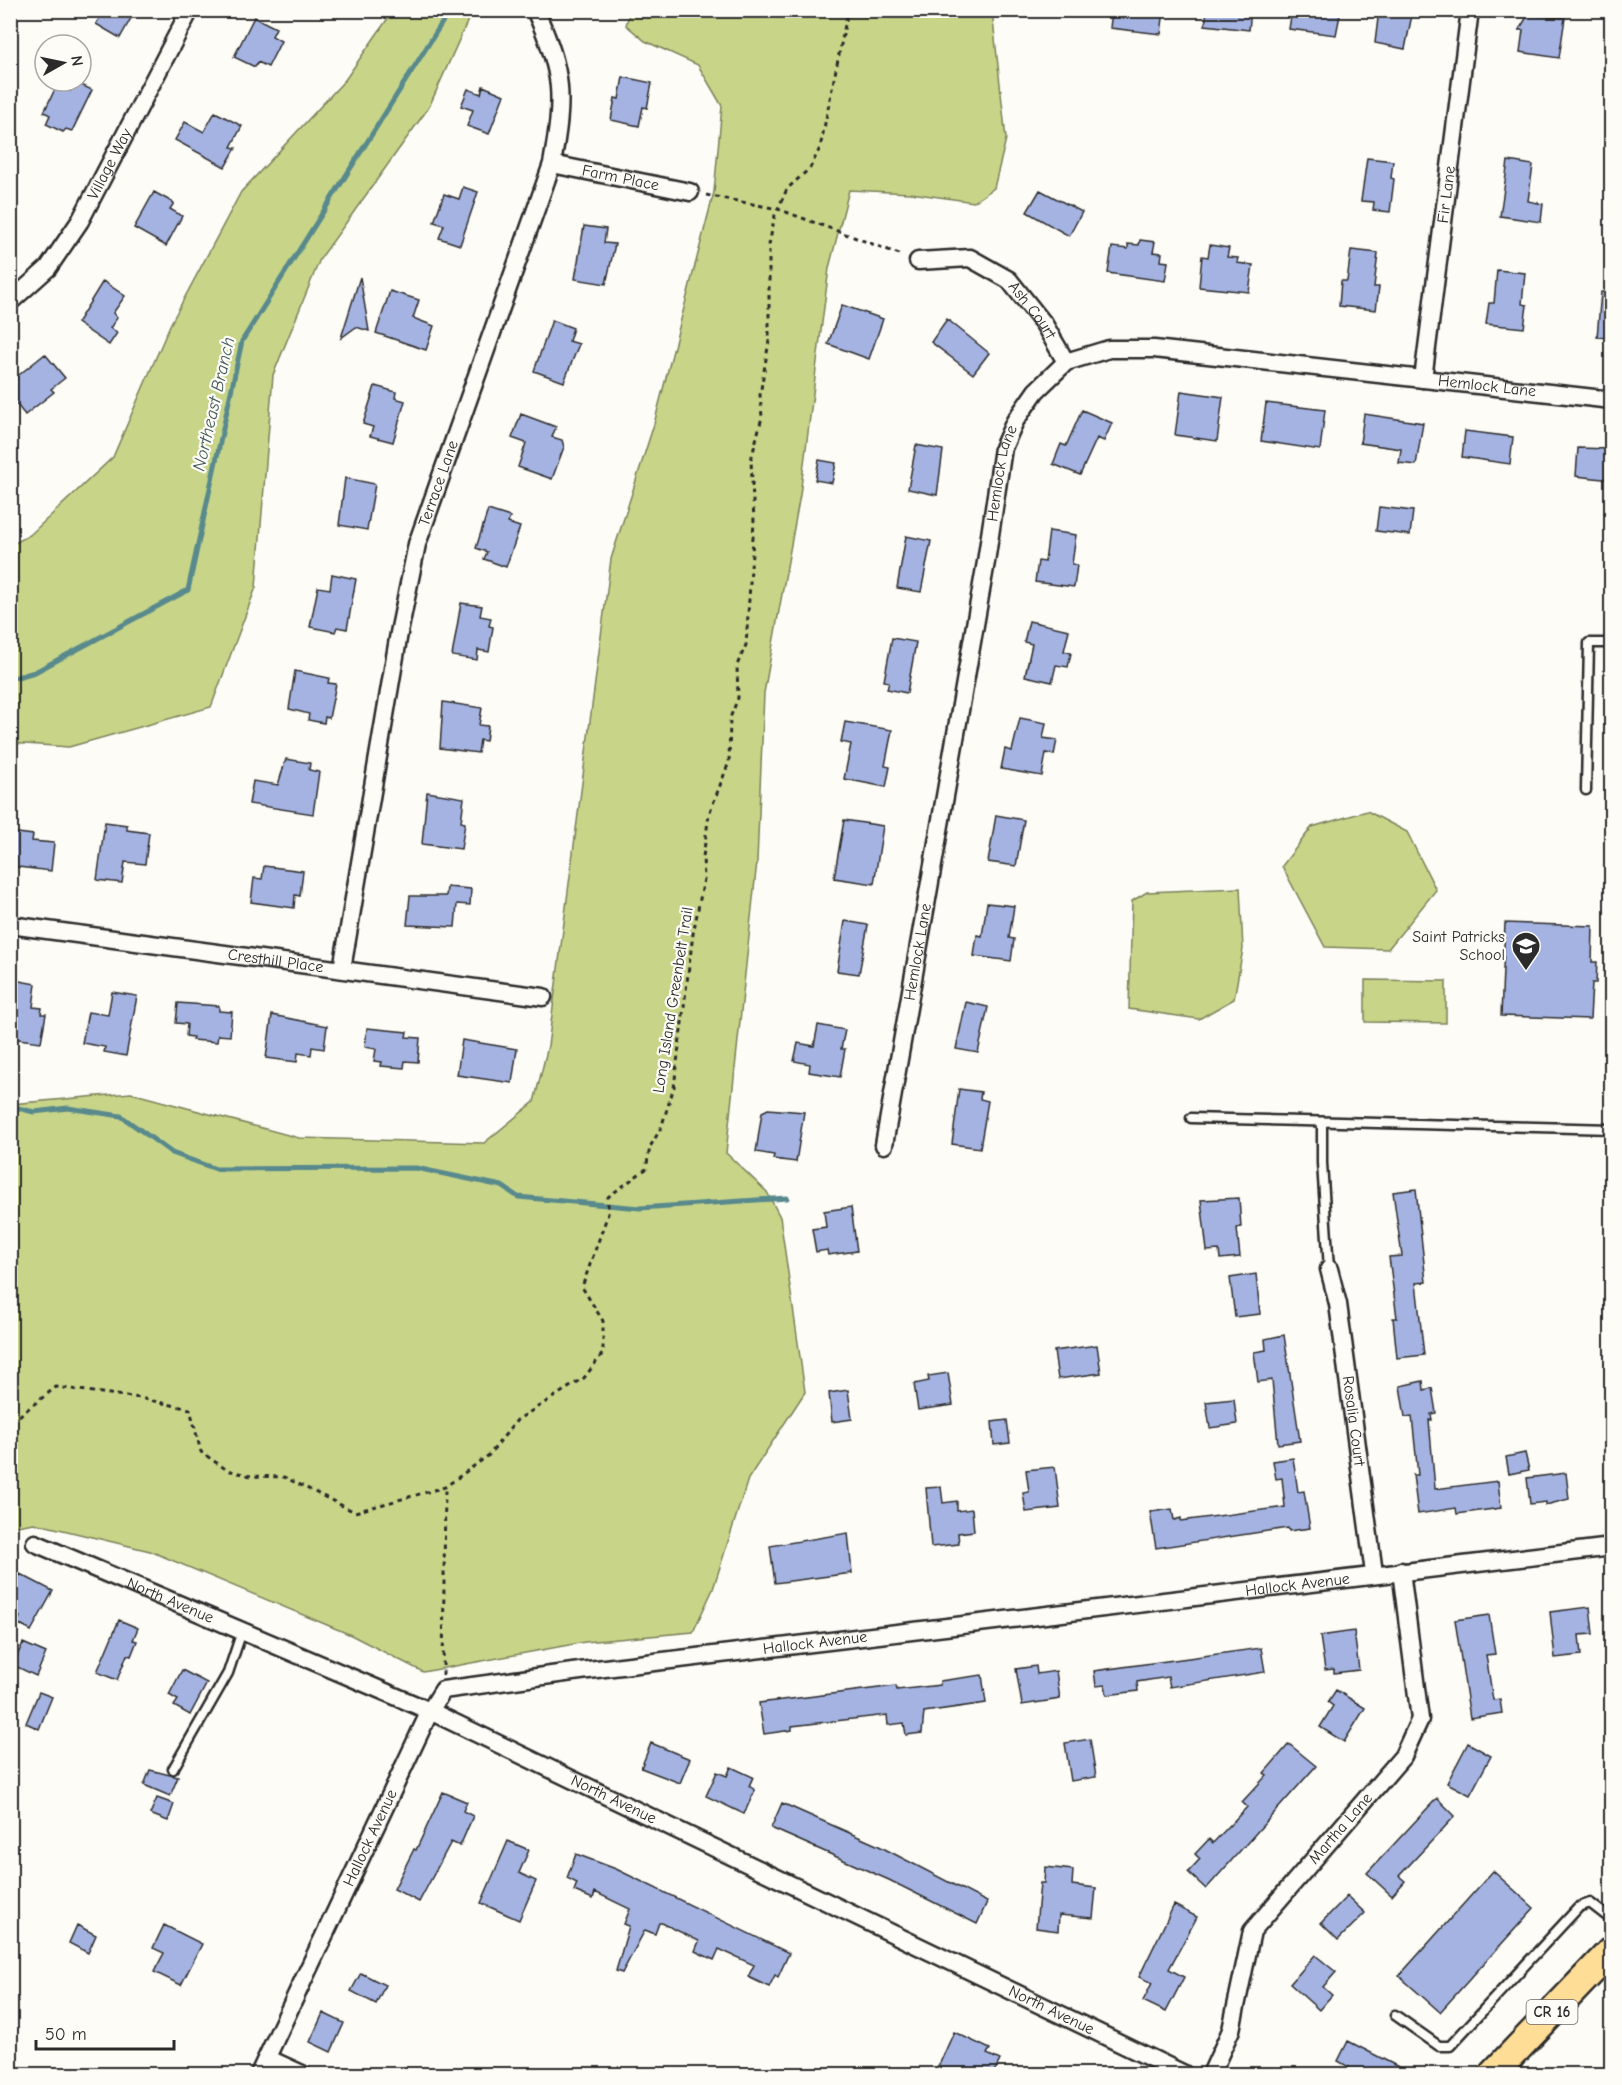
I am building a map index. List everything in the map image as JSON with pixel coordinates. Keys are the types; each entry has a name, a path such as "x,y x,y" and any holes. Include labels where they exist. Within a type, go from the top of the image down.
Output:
{"main road":[{"name":"CR 16","path":"1493,2074 1611,1950"}],"street":[{"name":"Village Way","path":"10,302 48,268 80,221 190,10"},
{"name":"Terrace Lane","path":"342,969 397,645 417,544 552,164 560,119 560,80 548,40 535,10"},
{"name":"Fir Lane","path":"1423,379 1470,10"},
{"name":"Farm Place","path":"552,164 690,192"},
{"name":"Ash Court","path":"918,261 970,258 1009,280 1044,324 1066,362"},
{"name":"Hemlock Lane","path":"884,1145 984,574 1003,448 1015,421 1036,391 1066,362 1109,349 1154,349 1611,400"},
{"name":"Cresthill Place","path":"10,925 543,997"},
{"name":"Rosalia Court","path":"1329,1269 1338,1304 1374,1573"},
{"name":"North Avenue","path":"35,1543 430,1711 1184,2074"},
{"name":"Hallock Avenue","path":"259,2074 430,1711 443,1690 592,1669 1374,1573 1611,1547"},
{"name":"Martha Lane","path":"1211,2074 1231,2030 1252,1931 1403,1756 1420,1719 1401,1571"},
{"path":"267,2058 302,2074"}],"lane":[{"path":"1586,790 1589,643 1611,644"},
{"path":"1191,1118 1611,1129"},
{"path":"1322,1122 1322,1163 1329,1269"},
{"path":"173,1769 228,1673 242,1631"},
{"path":"1395,2015 1439,2046 1450,2046 1579,1907 1590,1903 1611,1920"}],"path":[{"name":"Long Island Greenbelt Trail","path":"10,1416 18,1416 56,1387 140,1398 190,1409 201,1452 227,1470 251,1476 284,1477 355,1512 445,1487 489,1455 516,1420 584,1378 603,1353 603,1321 582,1287 608,1214 608,1197 646,1168 650,1147 661,1128 674,1087 693,934 704,879 703,857 709,814 729,762 730,718 738,698 737,665 746,645 754,522 751,460 762,417 760,395 769,341 769,245 778,208 787,189 810,168 820,148 848,10"},
{"path":"690,192 778,208 918,261"},
{"path":"443,1690 445,1487"}],"green space":[{"path":"393,11 472,11 429,107 320,259 273,375 256,587 211,707 69,747 11,743 11,545 30,535 113,457 170,325 241,192 345,80"},
{"path":"630,11 992,11 1006,139 994,188 974,202 911,193 849,190 829,268 800,495 764,693 757,861 726,1153 767,1192 780,1217 805,1392 748,1479 713,1589 693,1632 585,1642 423,1672 351,1635 150,1551 34,1523 11,1527 11,1104 131,1093 299,1138 484,1143 534,1102 548,1046 611,559 654,424 714,192 722,106 698,65 645,41 626,25"},
{"path":"1367,811 1407,832 1436,890 1388,949 1325,947 1282,866 1312,827"},
{"path":"1240,888 1243,949 1234,999 1199,1019 1129,1009 1132,901 1147,892"},
{"path":"1365,980 1446,981 1446,1023 1365,1022"}],"building":[{"path":"104,10 130,10 127,16 131,18 120,38 96,24"},
{"path":"1112,10 1164,10 1161,34 1110,28"},
{"path":"1207,10 1251,10 1249,30 1205,25"},
{"path":"1292,10 1341,10 1336,35 1289,29"},
{"path":"1379,10 1413,10 1405,49 1375,43"},
{"path":"1528,15 1565,18 1559,58 1520,52 1523,30 1519,30"},
{"path":"254,17 276,28 272,36 281,41 268,67 258,62 255,67 234,57"},
{"path":"623,77 652,83 647,108 643,107 639,126 611,120 615,98 619,99"},
{"path":"483,86 504,95 489,134 467,126 473,110 461,106 468,89 481,94"},
{"path":"53,93 91,93 72,131 66,129 63,132 46,124 50,115 44,112"},
{"path":"215,112 242,126 231,147 236,148 225,167 175,140 185,122 204,132"},
{"path":"1367,158 1393,161 1391,178 1394,179 1390,212 1373,210 1374,202 1361,201"},
{"path":"1508,161 1533,165 1528,201 1543,204 1541,222 1500,216"},
{"path":"463,187 478,192 460,245 439,238 444,225 434,222 444,194 459,199"},
{"path":"1040,190 1082,212 1069,236 1027,212"},
{"path":"154,192 174,203 170,209 182,216 166,246 134,228"},
{"path":"584,226 606,229 604,243 615,244 606,284 575,279"},
{"path":"1140,240 1155,242 1153,252 1162,253 1161,261 1168,262 1165,281 1108,273 1112,247 1128,249 1128,244 1139,245"},
{"path":"1210,245 1229,248 1227,257 1238,258 1237,263 1253,265 1249,292 1199,287 1202,256 1208,257"},
{"path":"1351,250 1378,253 1374,287 1379,287 1376,310 1339,306 1341,281 1347,281"},
{"path":"1497,270 1525,273 1522,304 1527,305 1524,328 1486,324 1489,303 1494,303"},
{"path":"360,277 369,331 356,327 341,338"},
{"path":"103,281 125,296 113,313 117,318 110,328 117,333 109,345 77,323"},
{"path":"390,291 419,300 413,318 434,326 426,350 376,333"},
{"path":"1601,292 1611,292 1611,338 1597,337"},
{"path":"842,305 883,319 869,359 828,344"},
{"path":"947,319 989,353 973,374 931,342"},
{"path":"552,320 573,328 569,341 579,344 564,382 534,371"},
{"path":"45,354 65,378 51,389 54,392 25,415 10,396 10,382"},
{"path":"375,386 396,392 395,398 405,401 393,442 370,436 373,427 363,424"},
{"path":"1181,391 1223,397 1217,441 1175,435"},
{"path":"1266,403 1325,410 1320,450 1261,441"},
{"path":"1082,410 1112,423 1104,441 1097,438 1080,475 1053,464 1061,444 1066,446"},
{"path":"521,414 556,427 552,437 562,440 564,447 552,479 518,467 526,443 512,438"},
{"path":"1364,414 1423,423 1416,465 1399,463 1401,449 1360,443"},
{"path":"1465,431 1513,437 1510,464 1462,457"},
{"path":"916,445 943,450 937,495 908,489"},
{"path":"1578,448 1611,449 1611,480 1576,476"},
{"path":"819,460 836,463 832,483 815,480"},
{"path":"345,478 375,484 367,530 339,525"},
{"path":"1379,507 1413,511 1410,535 1376,531"},
{"path":"488,510 510,517 508,523 520,527 506,567 484,559 487,552 476,548"},
{"path":"1049,531 1076,535 1072,564 1077,565 1074,587 1035,582 1038,561 1045,562"},
{"path":"906,536 931,541 921,592 897,588"},
{"path":"332,574 356,579 347,629 337,627 335,632 310,627 318,587 330,589"},
{"path":"461,603 482,606 480,616 491,618 489,626 493,627 489,652 478,650 477,660 452,656"},
{"path":"1029,621 1069,630 1064,651 1071,653 1068,667 1056,665 1052,682 1025,676 1032,644 1024,642"},
{"path":"892,638 916,642 907,693 887,689 889,682 884,681"},
{"path":"295,671 329,678 328,683 336,684 329,718 325,717 324,723 308,720 309,714 289,709"},
{"path":"443,702 482,708 479,725 488,726 486,741 480,740 478,753 440,748"},
{"path":"1020,718 1046,723 1043,738 1057,740 1054,755 1046,753 1042,776 1001,769 1005,749 1012,751"},
{"path":"845,722 892,730 885,766 890,767 886,787 844,779 851,744 841,742"},
{"path":"286,759 310,763 309,770 319,772 313,814 249,804 253,781 278,785"},
{"path":"427,792 464,798 461,822 465,823 461,849 422,844"},
{"path":"996,815 1024,820 1016,866 988,862"},
{"path":"844,820 883,826 874,884 834,878"},
{"path":"105,822 127,825 127,830 149,833 145,864 125,862 122,883 97,880"},
{"path":"10,832 33,835 32,841 54,843 51,871 10,866"},
{"path":"264,866 303,871 300,896 295,895 294,908 251,902 254,878 262,879"},
{"path":"447,887 471,889 470,905 457,904 455,927 407,925 410,896 446,896"},
{"path":"987,903 1014,906 1009,938 1014,939 1011,961 974,956 977,935 982,936"},
{"path":"845,921 868,925 859,974 837,971"},
{"name":"Saint Patricks School","path":"1505,923 1593,926 1592,962 1597,962 1596,983 1592,983 1590,1019 1501,1016"},
{"path":"14,980 36,984 33,1007 42,1008 41,1014 46,1014 41,1042 10,1038"},
{"path":"112,992 137,996 126,1056 104,1052 105,1047 82,1043 88,1012 108,1015"},
{"path":"966,1002 988,1007 978,1053 956,1049"},
{"path":"178,1003 219,1006 219,1011 232,1012 230,1036 218,1035 217,1042 192,1040 193,1037 186,1036 187,1024 176,1023"},
{"path":"272,1015 327,1026 324,1049 312,1047 311,1055 298,1053 297,1062 266,1058"},
{"path":"818,1025 845,1030 841,1049 845,1049 840,1077 809,1072 810,1064 794,1061 798,1043 814,1046"},
{"path":"367,1028 407,1032 406,1037 420,1038 418,1062 405,1061 404,1068 381,1066 382,1062 374,1061 376,1049 365,1047"},
{"path":"462,1040 517,1049 512,1083 457,1075"},
{"path":"959,1089 981,1092 980,1099 988,1101 980,1148 952,1144"},
{"path":"768,1109 804,1112 796,1162 773,1159 774,1155 756,1152 762,1112"},
{"path":"1416,1189 1426,1282 1416,1283 1424,1355 1397,1358 1393,1318 1397,1318 1389,1257 1402,1256 1393,1192"},
{"path":"1239,1198 1241,1227 1237,1228 1240,1257 1220,1259 1219,1250 1207,1251 1201,1200"},
{"path":"851,1207 857,1251 828,1255 827,1250 816,1252 812,1229 826,1227 824,1211"},
{"path":"1256,1274 1260,1314 1235,1317 1230,1278"},
{"path":"1284,1335 1300,1441 1278,1444 1272,1380 1258,1382 1254,1352 1266,1350 1265,1339"},
{"path":"1097,1345 1101,1373 1058,1379 1054,1351"},
{"path":"948,1373 953,1405 918,1410 914,1384 929,1381 928,1376"},
{"path":"1423,1381 1424,1390 1432,1388 1436,1413 1431,1414 1432,1420 1429,1420 1435,1489 1498,1481 1501,1508 1457,1514 1456,1508 1418,1514 1413,1475 1418,1475 1412,1416 1405,1417 1400,1386"},
{"path":"848,1390 852,1419 832,1422 829,1393"},
{"path":"1234,1399 1237,1424 1210,1428 1206,1402"},
{"path":"1007,1420 1010,1443 994,1445 992,1422"},
{"path":"1525,1453 1529,1470 1509,1474 1506,1457"},
{"path":"1293,1458 1298,1492 1304,1491 1310,1528 1289,1531 1288,1528 1156,1548 1150,1512 1172,1509 1174,1520 1181,1518 1181,1521 1285,1507 1282,1478 1276,1479 1273,1461"},
{"path":"1055,1467 1060,1508 1026,1512 1023,1493 1029,1492 1026,1470"},
{"path":"1566,1473 1569,1499 1546,1505 1546,1502 1530,1504 1527,1478"},
{"path":"941,1487 943,1503 957,1501 957,1511 972,1509 974,1531 958,1533 959,1544 931,1547 926,1488"},
{"path":"848,1533 852,1573 775,1583 770,1546"},
{"path":"20,1574 53,1591 31,1631 17,1623 20,1617 10,1612 10,1578 17,1581"},
{"path":"1590,1607 1593,1634 1579,1635 1581,1655 1555,1658 1550,1612"},
{"path":"1489,1615 1495,1654 1486,1655 1493,1700 1500,1699 1502,1713 1470,1718 1455,1620"},
{"path":"119,1620 138,1628 133,1640 137,1641 131,1656 127,1655 117,1680 97,1672"},
{"path":"1354,1631 1359,1670 1334,1673 1334,1669 1325,1670 1320,1636"},
{"path":"23,1643 46,1653 36,1676 13,1665"},
{"path":"1261,1648 1265,1672 1170,1687 1168,1677 1137,1682 1138,1691 1107,1695 1105,1685 1096,1686 1094,1671"},
{"path":"1036,1666 1037,1674 1056,1671 1060,1699 1022,1705 1016,1669"},
{"path":"182,1670 207,1683 190,1715 174,1706 178,1700 169,1695"},
{"path":"982,1675 986,1703 924,1712 922,1733 906,1735 904,1723 888,1725 887,1715 792,1726 792,1730 764,1734 759,1703 896,1686 897,1690 940,1685 940,1681"},
{"path":"1336,1690 1365,1708 1344,1742 1320,1727 1333,1706 1328,1702"},
{"path":"39,1692 52,1697 39,1729 26,1723"},
{"path":"1090,1739 1096,1777 1071,1781 1065,1743"},
{"path":"651,1743 690,1759 680,1783 641,1768"},
{"path":"1468,1743 1491,1756 1470,1795 1447,1783"},
{"path":"1289,1744 1316,1766 1206,1889 1188,1872 1200,1859 1195,1854 1209,1839 1213,1843 1247,1807 1242,1802 1267,1775 1264,1773"},
{"path":"731,1767 753,1777 749,1786 755,1790 744,1814 706,1796 717,1772 727,1776"},
{"path":"150,1770 178,1777 170,1796 144,1785"},
{"path":"443,1792 467,1802 463,1811 473,1816 460,1846 451,1842 419,1902 394,1889 414,1849 416,1850"},
{"path":"157,1798 174,1804 168,1821 150,1814"},
{"path":"1437,1798 1455,1816 1399,1876 1405,1881 1392,1896 1367,1873"},
{"path":"782,1803 879,1846 987,1902 977,1924 889,1880 771,1828"},
{"path":"508,1841 529,1850 519,1873 536,1881 519,1920 481,1903"},
{"path":"576,1854 616,1869 789,1953 778,1977 775,1975 769,1987 748,1977 754,1965 719,1949 714,1960 695,1951 699,1941 662,1923 659,1923 655,1934 645,1930 622,1973 616,1971 629,1926 624,1924 630,1909 595,1892 593,1899 574,1891 577,1883 567,1878"},
{"path":"1045,1867 1073,1870 1072,1885 1096,1888 1093,1918 1059,1915 1058,1931 1036,1928 1040,1883 1044,1883"},
{"path":"1493,1871 1534,1908 1440,2012 1399,1976"},
{"path":"1347,1896 1365,1913 1338,1940 1321,1923"},
{"path":"1174,1905 1197,1917 1169,1969 1184,1977 1166,2012 1143,2001 1152,1983 1139,1977"},
{"path":"77,1925 96,1935 88,1953 69,1943"},
{"path":"164,1925 202,1944 181,1985 154,1972 164,1953 153,1948"},
{"path":"1315,1955 1336,1972 1323,1987 1332,1995 1319,2010 1290,1984"},
{"path":"361,1973 385,1985 376,2004 351,1991"},
{"path":"323,2013 344,2023 331,2052 310,2042"},
{"path":"954,2032 990,2049 987,2054 1000,2060 993,2074 935,2074"},
{"path":"1348,2041 1412,2074 1345,2074 1349,2067 1338,2061"}],"waterway":[{"name":"Northeast Branch","path":"10,679 35,672 188,590 242,341 450,10"},
{"path":"10,1106 34,1112 68,1108 121,1116 172,1153 216,1169 416,1168 502,1186 518,1197 640,1208 787,1198"}],"place":[{"name":"Saint Patricks School","path":"1526,972"}]}
